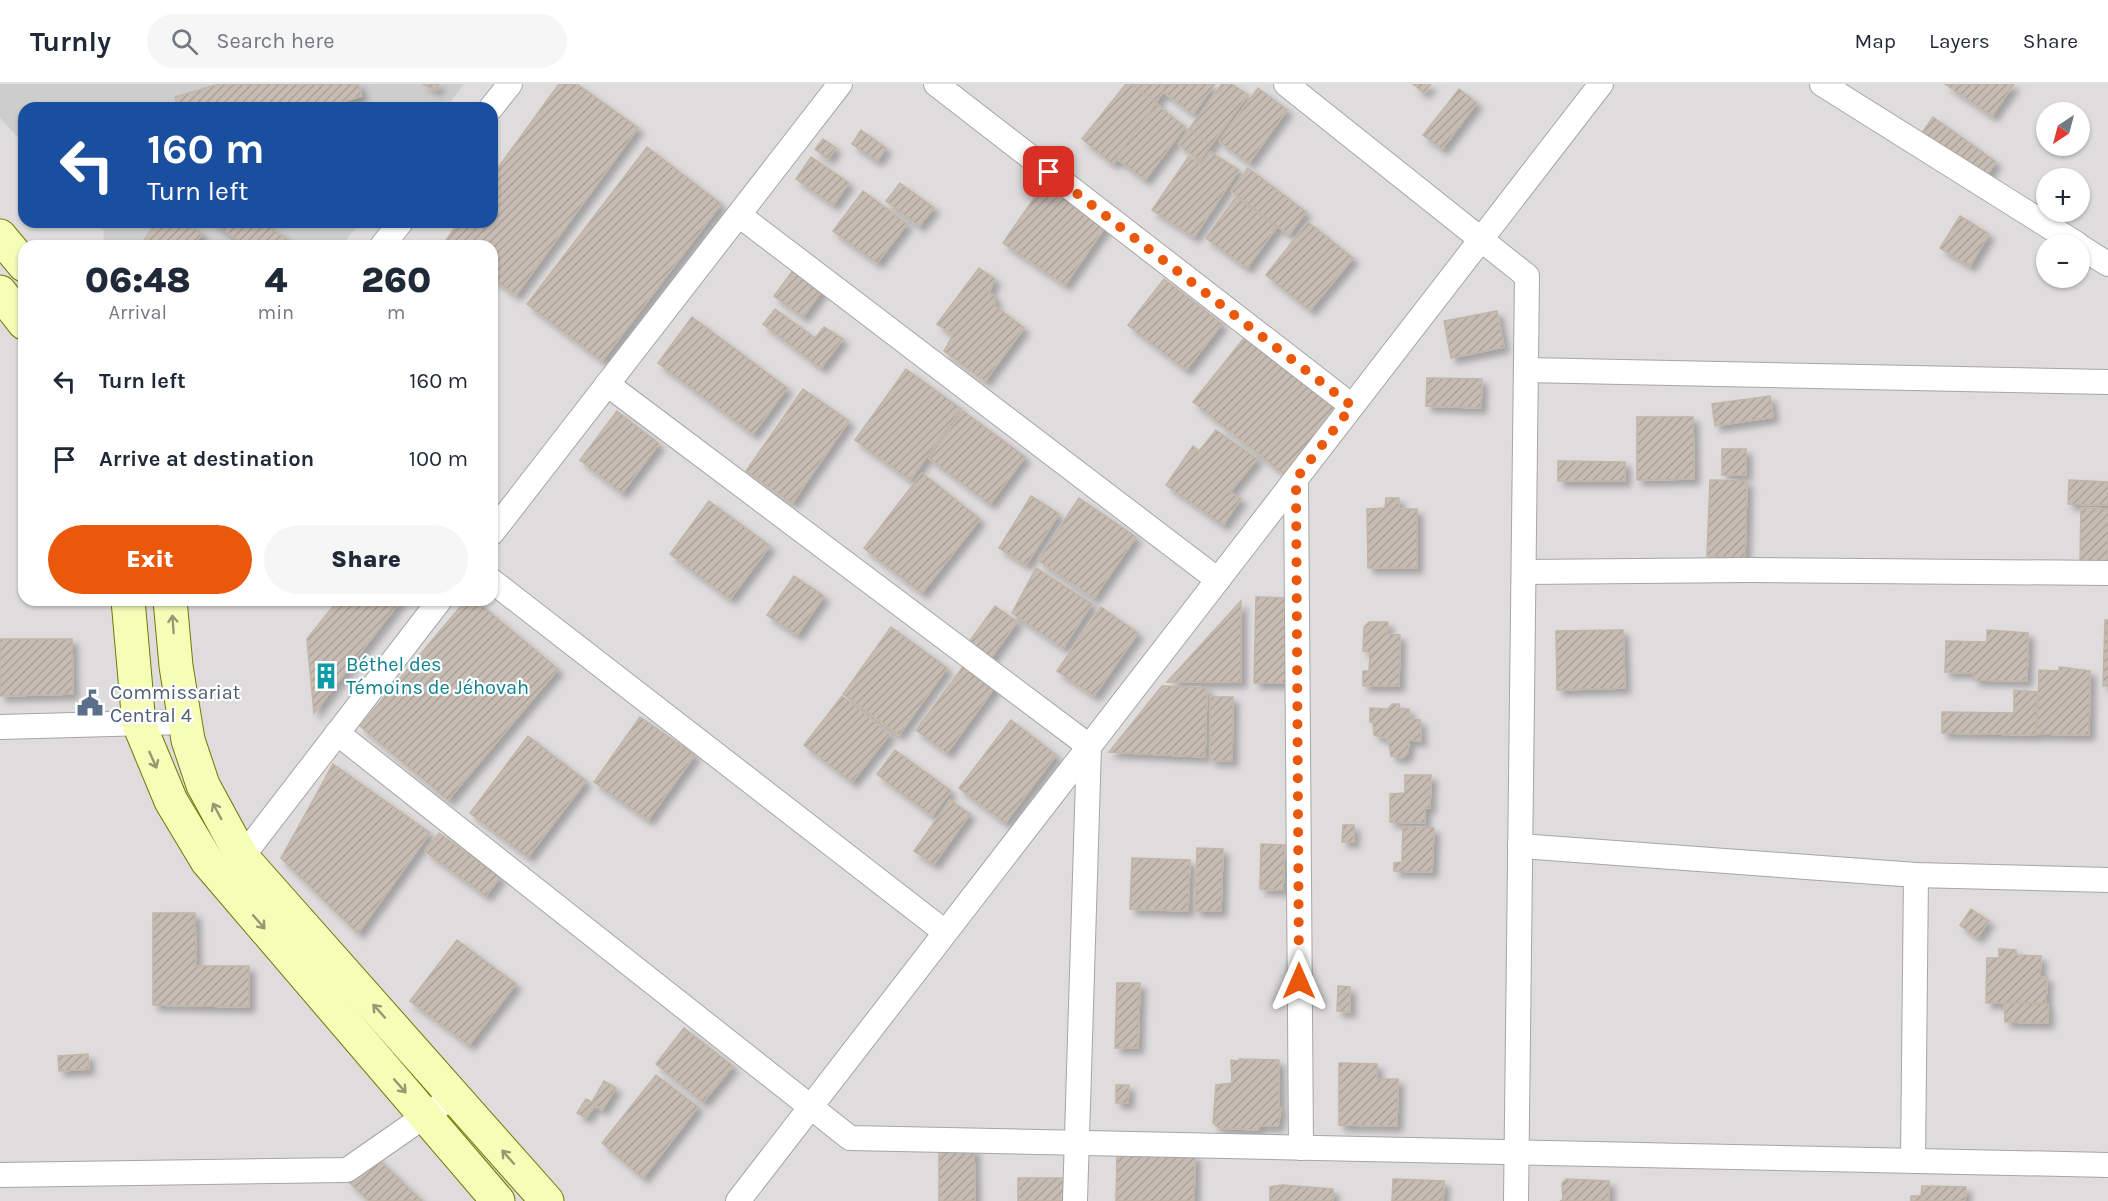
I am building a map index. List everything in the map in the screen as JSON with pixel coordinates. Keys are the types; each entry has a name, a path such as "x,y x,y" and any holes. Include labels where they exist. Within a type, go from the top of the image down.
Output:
{"main road":[{"path":"0,236 18,258"},
{"path":"0,292 18,315"},
{"path":"129,606 139,724 171,801 207,861 498,1201"},
{"path":"171,606 176,666 188,740 204,785 242,857 547,1201"}],"street":[{"path":"496,102 510,84"},
{"path":"498,525 840,84"},
{"path":"936,84 1352,406"},
{"path":"1286,84 1527,276 1516,1201"},
{"path":"738,1201 1601,84"},
{"path":"1822,84 2061,234"},
{"path":"739,215 1218,580"},
{"path":"387,240 396,228"},
{"path":"2090,253 2108,264"},
{"path":"1526,370 2108,382"},
{"path":"607,384 1089,746"},
{"path":"1296,479 1301,1148"},
{"path":"1524,572 1761,570 2108,573"},
{"path":"498,586 945,932"},
{"path":"242,857 435,606"},
{"path":"0,727 185,722"},
{"path":"337,733 850,1138 2108,1165"},
{"path":"1075,1201 1089,746"},
{"path":"1520,846 1916,875 2108,880"},
{"path":"1913,1161 1916,875"},
{"path":"0,1175 347,1170 455,1095"}],"shaded area":[{"path":"0,84 2108,84 2108,1201 0,1201"},
{"path":"0,84 464,84 450,102 18,102 18,138 0,118"},
{"path":"101,228 356,228 346,240 103,240 104,231"}],"building":[{"path":"219,84 358,84 362,96 342,102 176,102 175,97"},
{"path":"422,84 439,84 436,90"},
{"path":"559,84 577,84 638,128 516,295 498,282 498,240 446,240 455,228 498,228 498,168"},
{"path":"1126,84 1133,84 1160,106 1113,164 1082,139"},
{"path":"1131,84 1169,84 1156,102"},
{"path":"1167,84 1215,84 1193,114 1162,91"},
{"path":"1222,84 1232,84 1248,95 1211,145 1189,129"},
{"path":"1413,84 1431,84 1424,93"},
{"path":"1945,84 2014,84 1992,116"},
{"path":"1258,88 1287,110 1249,163 1219,141"},
{"path":"1459,89 1477,103 1442,149 1423,135"},
{"path":"1156,104 1185,127 1145,180 1116,158"},
{"path":"1933,117 1996,162 1982,182 1919,137"},
{"path":"1189,129 1211,145 1200,160 1178,144"},
{"path":"861,130 886,148 877,161 852,144"},
{"path":"823,139 836,148 828,159 815,149"},
{"path":"647,147 721,204 602,361 527,304"},
{"path":"1210,152 1239,170 1194,237 1152,210 1189,156 1201,165"},
{"path":"811,157 849,183 833,205 796,179"},
{"path":"1248,168 1306,212 1289,235 1231,191"},
{"path":"1048,178 1110,220 1065,285 1003,243"},
{"path":"900,183 934,208 919,226 886,201"},
{"path":"863,191 907,224 877,263 833,231"},
{"path":"1236,197 1277,227 1247,268 1206,238"},
{"path":"1960,216 1989,234 1970,266 1940,248"},
{"path":"1308,222 1353,258 1310,310 1266,275"},
{"path":"152,228 193,228 202,234 198,240 144,240"},
{"path":"221,228 270,228 288,240 238,240"},
{"path":"797,265 826,285 803,317 774,296"},
{"path":"979,268 995,279 989,292 995,297 995,306 1024,328 985,381 944,351 953,335 937,324"},
{"path":"1164,279 1222,324 1186,370 1128,325"},
{"path":"775,309 815,338 824,327 843,339 821,368 763,324"},
{"path":"1497,311 1504,347 1451,358 1444,321"},
{"path":"692,317 787,388 753,434 658,363"},
{"path":"1248,333 1338,405 1284,474 1193,402"},
{"path":"906,369 961,409 910,480 855,440"},
{"path":"1427,378 1482,379 1481,408 1426,406"},
{"path":"803,389 849,421 792,503 746,471"},
{"path":"1770,396 1773,417 1715,426 1712,404"},
{"path":"617,411 659,444 622,493 580,460"},
{"path":"963,411 1025,457 990,504 929,458"},
{"path":"1637,417 1693,417 1694,479 1637,480"},
{"path":"1216,430 1257,459 1230,492 1241,499 1223,525 1166,485 1193,446 1199,451"},
{"path":"1722,449 1746,449 1746,475 1722,475"},
{"path":"1558,461 1625,462 1625,481 1558,481"},
{"path":"922,473 980,519 922,593 864,548"},
{"path":"1710,480 1747,481 1745,558 1707,556"},
{"path":"2069,480 2108,482 2108,505 2068,504"},
{"path":"1031,496 1059,514 1026,565 999,548"},
{"path":"1079,498 1136,537 1094,598 1038,560"},
{"path":"1386,498 1399,498 1399,509 1417,509 1417,568 1368,568 1367,509 1385,508"},
{"path":"709,501 770,546 730,599 670,554"},
{"path":"2081,508 2108,509 2108,563 2080,562"},
{"path":"1036,568 1092,604 1063,648 1012,613"},
{"path":"794,576 824,596 797,635 767,615"},
{"path":"1256,597 1291,598 1290,683 1254,683"},
{"path":"1241,601 1241,682 1167,682"},
{"name":"Béthel des Témoins de Jéhovah","path":"333,606 396,606 314,713 307,639"},
{"path":"461,606 482,606 558,669 448,800 360,726"},
{"path":"995,606 1017,622 988,662 966,646"},
{"path":"1101,607 1138,633 1094,696 1057,671"},
{"path":"2105,620 2108,620 2108,686 2103,686"},
{"path":"1369,622 1388,622 1387,634 1400,635 1399,686 1363,686 1363,671 1369,671 1370,652 1363,651 1364,627"},
{"path":"891,627 947,668 899,735 843,694"},
{"path":"1623,630 1625,688 1557,690 1556,631"},
{"path":"1987,630 2028,633 2027,681 1974,680 1974,673 1945,672 1946,641 1987,642"},
{"path":"0,639 72,639 73,694 0,696"},
{"path":"968,660 998,683 947,753 916,730"},
{"path":"2059,667 2090,671 2089,735 2037,734 2039,670 2059,671"},
{"path":"1162,686 1207,688 1205,757 1109,752"},
{"path":"2014,690 2037,692 2036,735 1942,733 1942,712 2014,713"},
{"path":"842,696 890,734 852,782 804,745"},
{"path":"1210,697 1233,697 1232,761 1210,760"},
{"path":"1392,704 1399,704 1400,709 1409,709 1410,719 1420,720 1421,741 1409,740 1408,753 1403,758 1391,756 1388,739 1374,735 1373,722 1370,722 1370,708 1388,709"},
{"path":"640,717 695,755 648,820 594,782"},
{"path":"1011,720 1056,755 1005,823 959,788"},
{"path":"528,736 586,781 528,857 470,813"},
{"path":"895,750 951,791 932,816 877,774"},
{"path":"333,764 430,833 358,933 281,858"},
{"path":"1405,775 1431,775 1430,808 1425,808 1425,823 1390,822 1390,794 1405,793"},
{"path":"950,800 970,814 934,864 914,851"},
{"path":"1343,825 1354,825 1354,842 1342,842"},
{"path":"1403,827 1434,828 1432,872 1394,871 1394,863 1402,862"},
{"path":"439,833 500,877 486,896 425,851"},
{"path":"1261,844 1285,845 1283,890 1260,889"},
{"path":"1197,848 1223,849 1221,911 1195,911"},
{"path":"1132,858 1190,860 1188,911 1130,909"},
{"path":"1971,909 1989,921 1977,938 1960,925"},
{"path":"153,913 195,913 196,966 249,966 249,1007 153,1005"},
{"path":"457,940 516,984 469,1045 410,1001"},
{"path":"1999,949 2016,950 2016,955 2041,956 2040,977 2047,977 2046,1003 1986,1003 1987,958 1999,958"},
{"path":"1117,983 1140,983 1138,1048 1115,1048"},
{"path":"1338,986 1350,987 1350,1012 1337,1011"},
{"path":"2004,1003 2048,1004 2048,1023 2005,1022"},
{"path":"684,1028 733,1066 703,1102 656,1064"},
{"path":"88,1054 89,1069 59,1071 58,1056"},
{"path":"1239,1059 1279,1060 1279,1108 1281,1108 1278,1126 1259,1126 1258,1130 1219,1128 1213,1123 1216,1085 1232,1083 1231,1060 1239,1061"},
{"path":"1339,1063 1377,1064 1377,1079 1398,1079 1397,1126 1339,1125"},
{"path":"656,1075 698,1107 643,1178 602,1143"},
{"path":"604,1081 616,1088 602,1110 595,1105 586,1118 577,1113 586,1099 592,1102"},
{"path":"1116,1085 1129,1085 1128,1103 1116,1103"},
{"path":"939,1148 974,1148 975,1201 939,1201"},
{"path":"373,1154 422,1201 369,1201 348,1181"},
{"path":"1117,1154 1195,1155 1194,1201 1116,1201"},
{"path":"1018,1178 1066,1178 1070,1201 1018,1201"},
{"path":"1393,1179 1444,1181 1443,1201 1392,1201"},
{"path":"1566,1179 1609,1181 1609,1201 1560,1201 1563,1200 1562,1183"},
{"path":"1282,1185 1333,1189 1333,1201 1270,1201 1270,1187"},
{"path":"1922,1186 1966,1187 1965,1201 1911,1201 1911,1196 1921,1196"}],"place":[{"name":"Béthel des Témoins de Jéhovah","path":"326,676"},
{"name":"Commissariat Central 4","path":"90,703"}],"route":[{"path":"1049,172 1352,406 1296,479 1299,981"}]}
